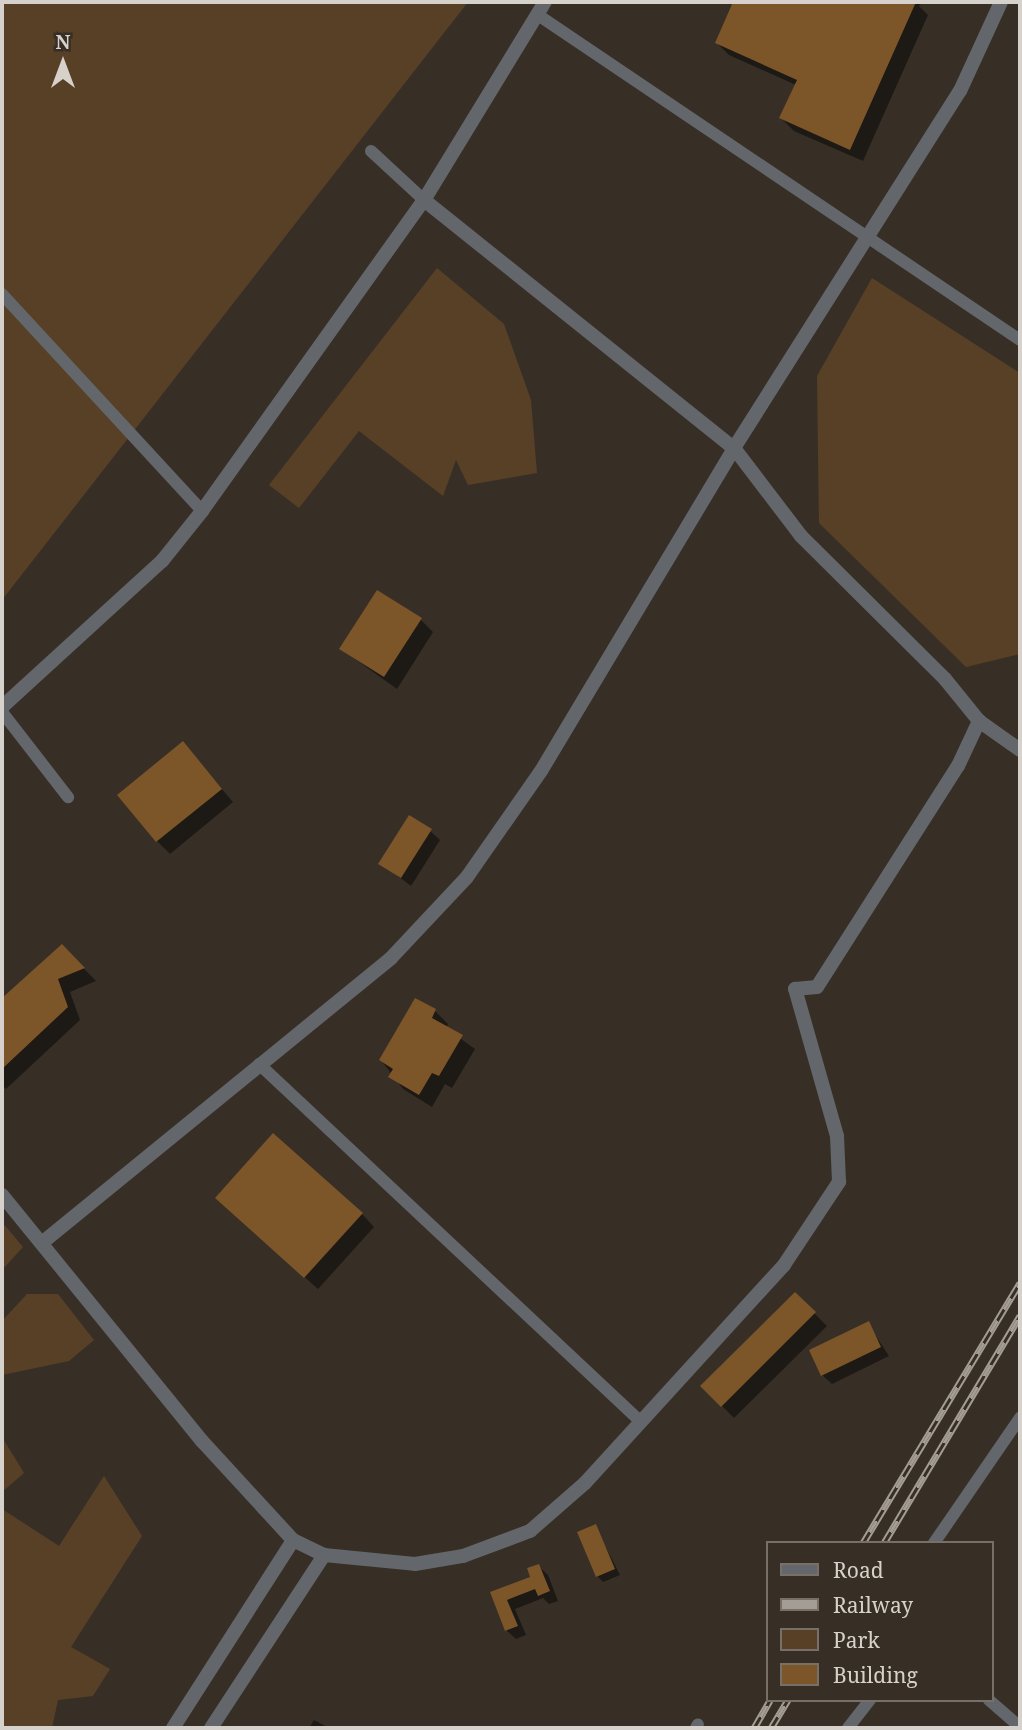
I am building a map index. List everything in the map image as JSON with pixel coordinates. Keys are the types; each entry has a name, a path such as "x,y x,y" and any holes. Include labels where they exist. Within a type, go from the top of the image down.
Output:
{"street":[{"path":"43,1242 391,958 467,877 541,771 734,448 960,91 1001,2"},
{"path":"68,797 2,709 162,561 202,511 424,201 541,8 1020,340"},
{"path":"372,150 424,201 734,448 801,536 945,679 979,721 1020,750"},
{"path":"2,294 202,511"},
{"path":"2,1195 43,1242 202,1441 292,1540 324,1555 415,1564 463,1556 530,1531 585,1483 785,1265 839,1182 837,1136 795,989 817,988 958,766 979,721"},
{"path":"259,1065 640,1421"},
{"path":"935,1541 1020,1418"},
{"path":"173,1728 292,1540"},
{"path":"211,1728 324,1555"},
{"path":"848,1728 868,1702"},
{"path":"991,1702 1020,1727"}],"green space":[{"path":"2,2 468,2 2,600"},
{"path":"437,268 504,324 531,400 537,473 468,485 456,460 443,496 359,431 299,508 269,485"},
{"path":"872,278 1020,373 1020,654 966,667 819,523 817,376"},
{"path":"2,1222 23,1247 2,1270"},
{"path":"27,1294 58,1294 94,1340 69,1361 2,1375 2,1321"},
{"path":"2,1437 24,1473 2,1492"},
{"path":"104,1476 142,1536 71,1647 110,1669 93,1696 58,1700 52,1728 2,1728 2,1509 59,1546"}],"building":[{"path":"733,2 916,2 850,150 779,118 797,80 715,43"},
{"path":"377,590 422,618 384,677 339,649"},
{"path":"183,741 222,789 156,842 117,795"},
{"path":"409,815 432,829 401,878 378,864"},
{"path":"62,944 85,968 58,979 68,1007 2,1069 2,998"},
{"path":"415,998 436,1009 432,1018 463,1035 439,1076 432,1073 419,1095 388,1077 393,1069 379,1060"},
{"path":"273,1133 363,1213 304,1278 215,1198"},
{"path":"795,1292 816,1312 721,1407 700,1386"},
{"path":"869,1321 881,1347 821,1376 809,1350"},
{"path":"596,1524 615,1569 596,1577 577,1532"},
{"path":"539,1564 550,1591 538,1596 535,1589 507,1600 518,1626 505,1631 490,1592 530,1577 527,1568"}],"railway":[{"path":"864,1541 1020,1283"},
{"path":"885,1541 1020,1316"},
{"path":"754,1728 769,1702"},
{"path":"771,1728 787,1702"}]}
